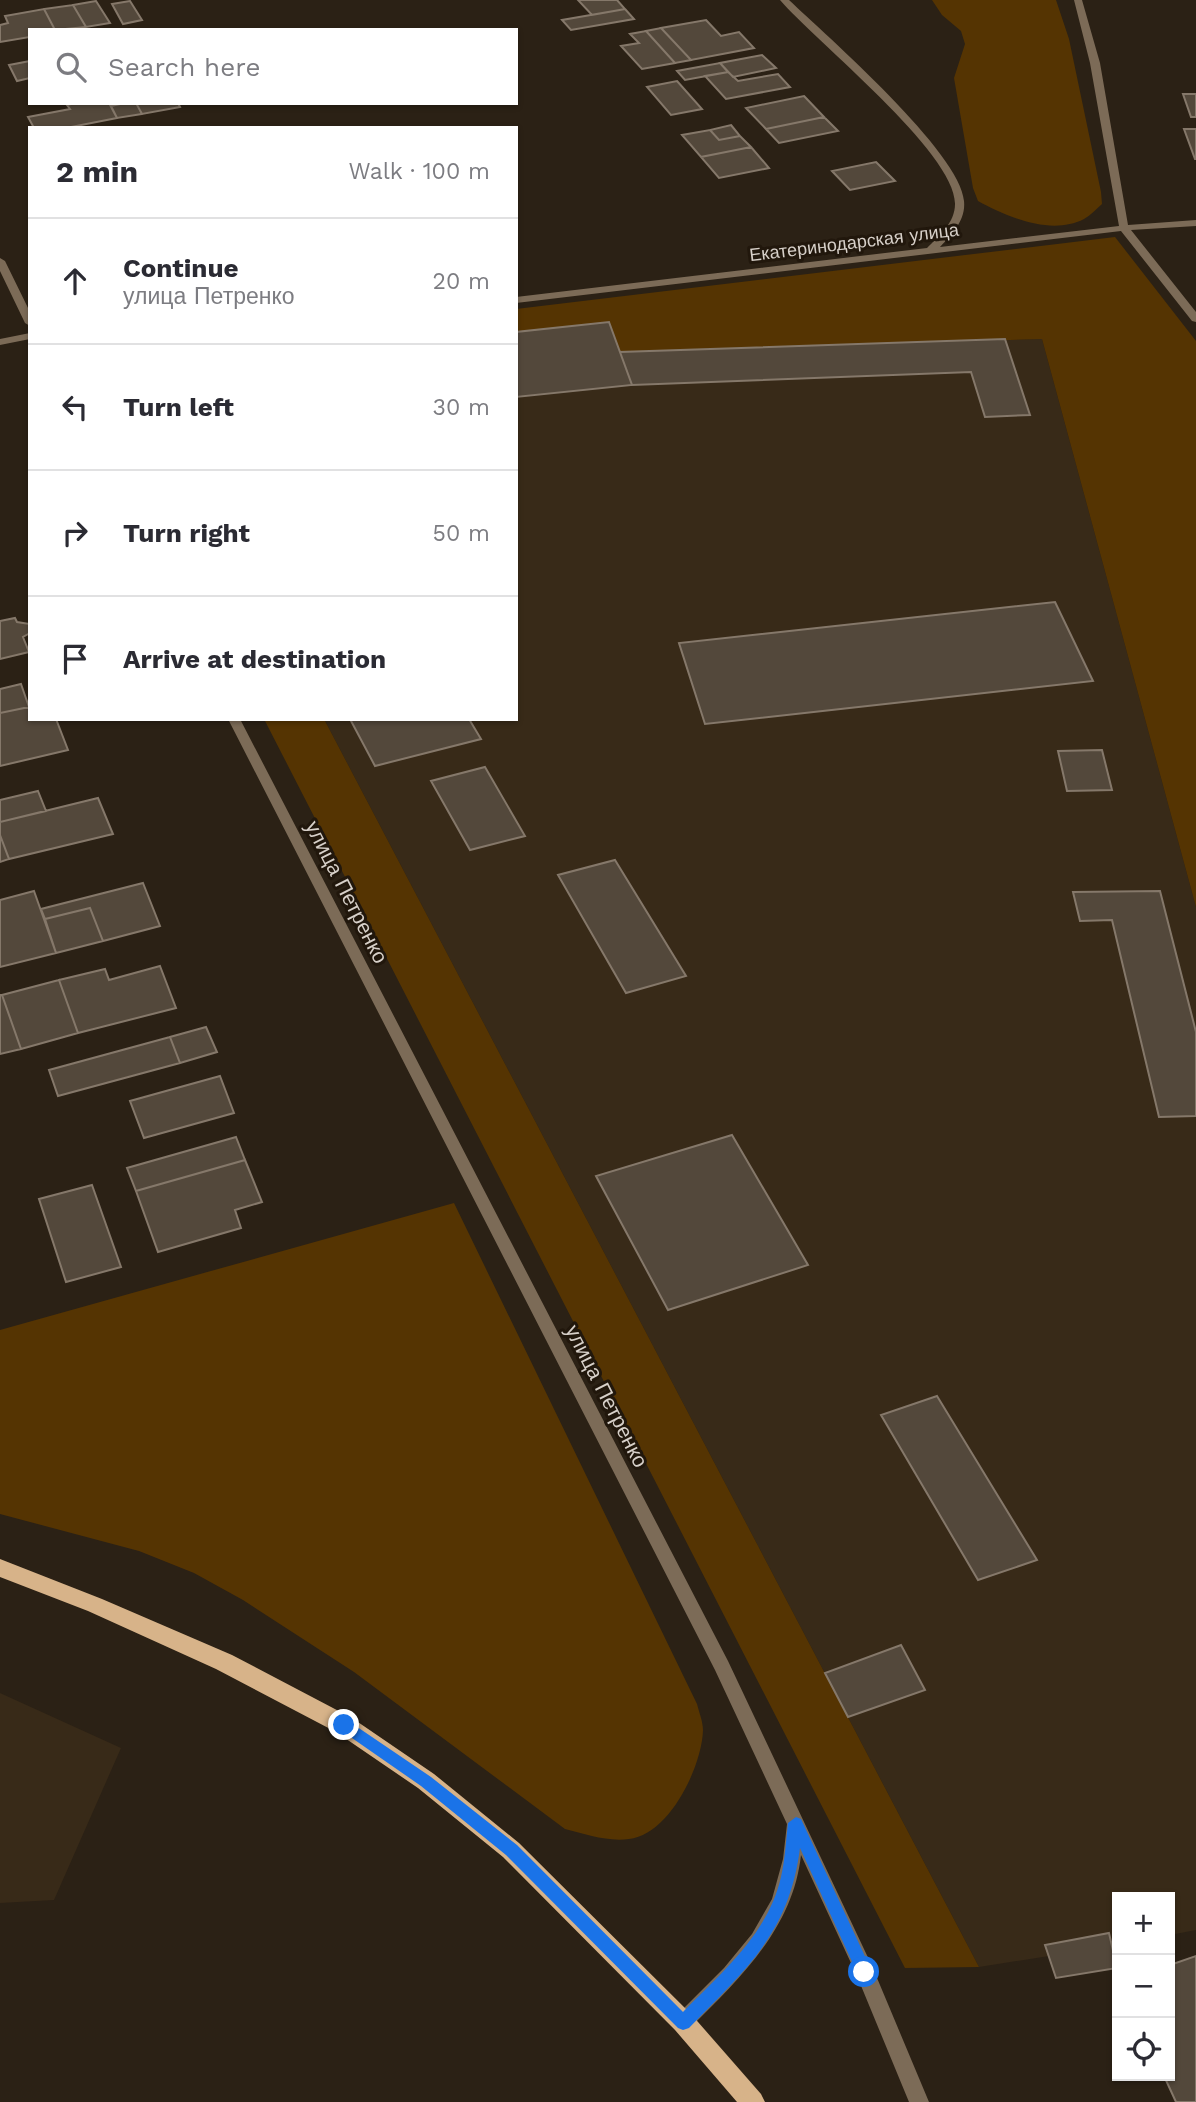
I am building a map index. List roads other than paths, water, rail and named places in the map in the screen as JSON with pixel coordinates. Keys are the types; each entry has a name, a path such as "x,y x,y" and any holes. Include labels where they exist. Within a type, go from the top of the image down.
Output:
{"main road":[{"path":"0,1568 95,1605 225,1662 344,1725 426,1781 512,1850 683,2022 753,2102"}],"street":[{"path":"784,0 890,103 948,168 960,197 960,210 947,234 930,251"},
{"path":"1078,0 1095,63 1124,228 1196,319"},
{"name":"Екатеринодарская улица","path":"518,300 1124,228 1196,223"},
{"path":"0,261 28,319"},
{"path":"0,342 28,336"},
{"name":"улица Петренко","path":"235,721 716,1653 864,1972 919,2102"},
{"path":"683,2022 753,1951 776,1913 789,1878 796,1823"}]}
